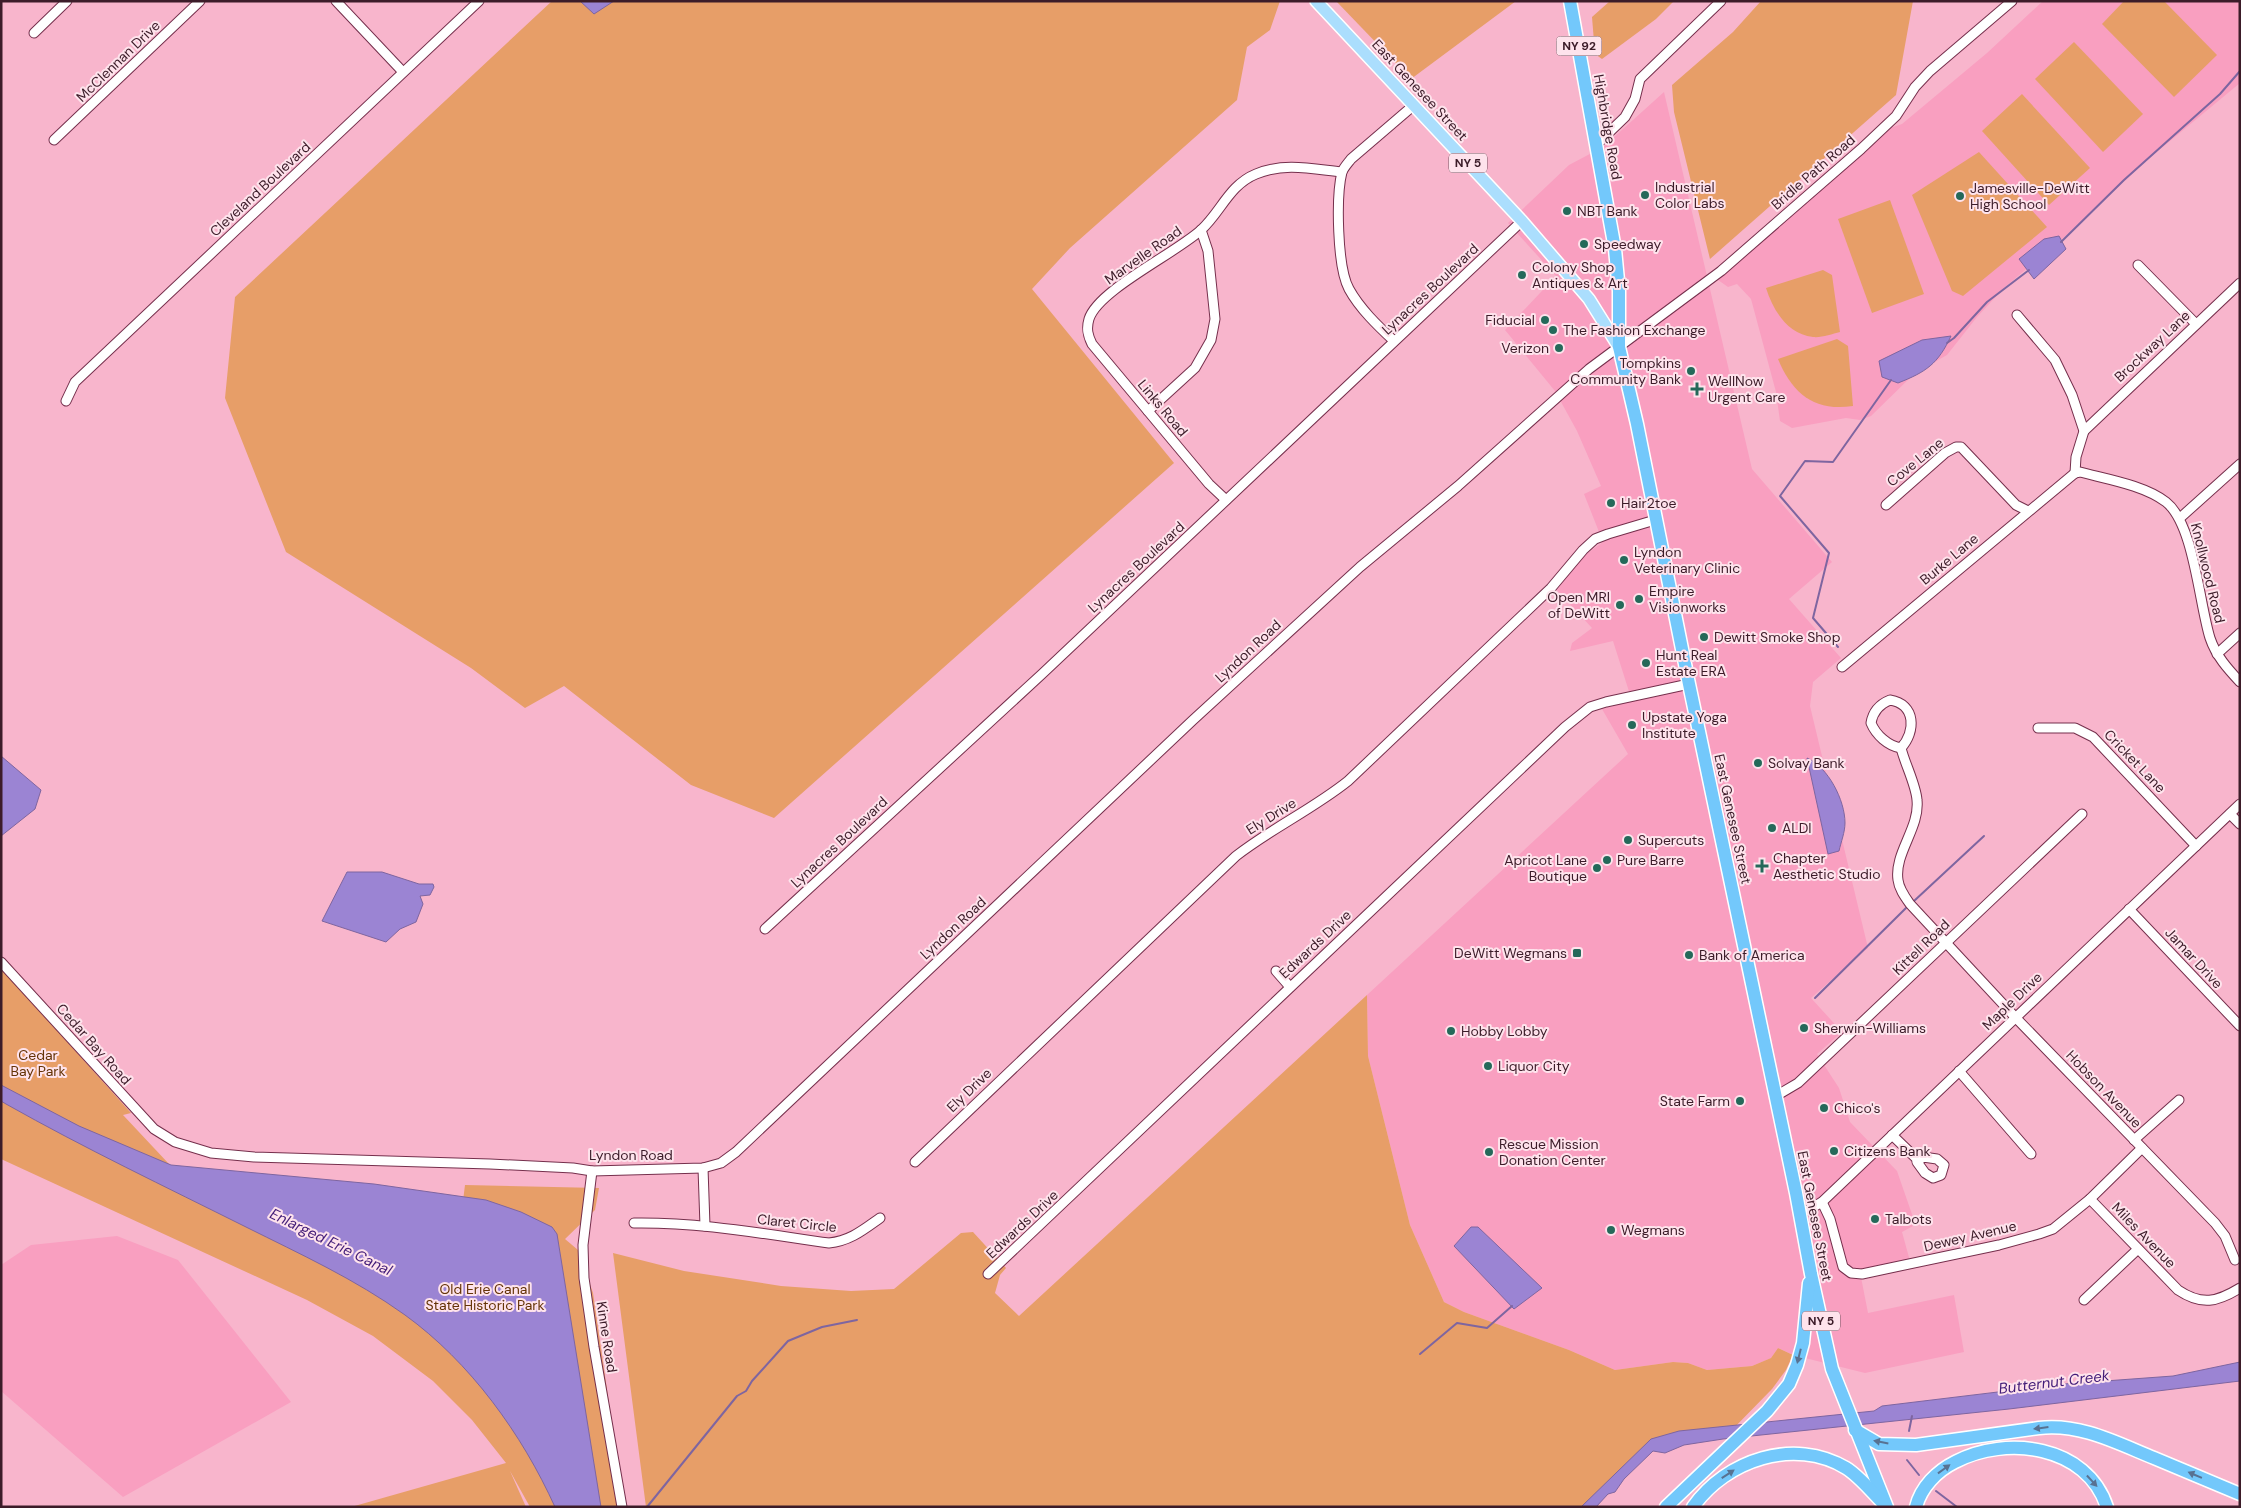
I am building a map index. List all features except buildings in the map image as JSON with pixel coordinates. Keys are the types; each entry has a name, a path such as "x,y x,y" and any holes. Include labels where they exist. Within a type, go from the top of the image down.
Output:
{"highway":[{"name":"Highbridge Road","path":"1570,1 1615,249 1619,291 1618,347"},
{"name":"East Genesee Street","path":"1618,347 1637,424 1655,520 1832,1369 1886,1507"},
{"path":"1666,1507 1767,1411 1789,1384 1797,1365 1802,1343 1811,1274"},
{"path":"1855,1430 1878,1444 1916,1445 2052,1426 2071,1428 2103,1437 2240,1494"},
{"path":"1916,1507 1925,1487 1946,1467 1967,1455 1990,1448 2020,1447 2045,1451 2076,1466 2100,1490 2107,1507"},
{"path":"1693,1507 1714,1483 1732,1471 1748,1462 1780,1455 1818,1457 1848,1469 1886,1507"}],"main road":[{"name":"East Genesee Street","path":"1316,1 1522,221 1589,299 1618,347"}],"street":[{"path":"34,33 67,1"},
{"name":"McClennan Drive","path":"54,140 200,1"},
{"path":"336,1 403,72"},
{"name":"Cleveland Boulevard","path":"66,401 75,382 480,1"},
{"path":"1596,145 1625,118 1635,99 1640,79 1721,1"},
{"name":"Bridle Path Road","path":"1618,347 1721,271 1860,150 1896,116 1915,87 1930,71 2012,1"},
{"path":"1394,341 1356,301 1346,282 1339,239 1338,216 1342,172 1351,159 1414,105"},
{"name":"Marvelle Road","path":"1087,328 1089,317 1095,308 1111,293 1134,275 1180,247 1201,230 1228,194 1254,174 1282,167 1342,172"},
{"name":"Lynacres Boulevard","path":"765,929 1226,500 1522,221"},
{"name":"Marvelle Road","path":"1148,411 1195,368 1211,340 1214,310 1208,251 1201,230"},
{"path":"2138,265 2196,324"},
{"name":"Brockway Lane","path":"2084,431 2240,283"},
{"path":"2017,315 2035,334 2061,370 2084,431 2076,457 2075,472"},
{"name":"Links Road","path":"1087,328 1092,344 1209,484 1226,500"},
{"name":"Lyndon Road","path":"170,1140 189,1148 211,1153 254,1157 490,1164 573,1168 592,1171 703,1168 721,1163 736,1152 1193,720 1360,566 1458,486 1590,369 1618,347"},
{"name":"Cove Lane","path":"1886,505 1945,453 1956,447 1961,447 2016,505 2028,510"},
{"path":"2180,518 2240,464"},
{"name":"Burke Lane","path":"1842,668 2075,472"},
{"name":"Knollwood Road","path":"2075,472 2131,486 2159,498 2175,511 2185,529 2210,639 2217,654 2240,682"},
{"name":"Ely Drive","path":"915,1162 1236,856 1263,835 1330,796 1348,781 1551,588 1583,550 1595,539 1655,520"},
{"path":"2217,654 2240,633"},
{"name":"Edwards Drive","path":"988,1274 1290,986 1579,715 1590,707 1606,702 1689,684"},
{"path":"1890,700 1899,701 1910,712 1911,718 1906,741 1901,748 1888,742 1878,734 1872,722 1874,712 1890,700"},
{"name":"Cricket Lane","path":"2038,728 2075,728 2092,737 2196,846"},
{"name":"Hobson Avenue","path":"1901,748 1917,800 1915,819 1898,870 1901,890 1910,904 1945,944 2015,1017 2216,1223 2225,1236 2235,1260"},
{"name":"Maple Drive","path":"1801,1214 1822,1202 2240,804"},
{"name":"Kittell Road","path":"1776,1096 1798,1083 2082,814"},
{"path":"2230,814 2240,824"},
{"name":"Jamar Drive","path":"2129,909 2240,1026"},
{"name":"Cedar Bay Road","path":"1,962 154,1129 170,1140"},
{"path":"1276,971 1290,986"},
{"path":"1959,1071 2031,1154"},
{"path":"2134,1140 2179,1100"},
{"path":"1892,1135 1918,1160"},
{"name":"Dewey Avenue","path":"1822,1202 1830,1218 1843,1267 1855,1274 2039,1234 2058,1226 2090,1199 2142,1148"},
{"path":"703,1168 705,1226"},
{"name":"Kinne Road","path":"592,1171 584,1229 584,1278 622,1507"},
{"name":"Miles Avenue","path":"2090,1199 2178,1290 2192,1297 2214,1301 2240,1288"},
{"name":"Claret Circle","path":"634,1223 674,1223 705,1226 829,1243 842,1242 880,1218"},
{"path":"2084,1300 2138,1249"}],"shaded area":[{"name":"Jamesville-DeWitt High School","path":"2043,1 2240,1 2240,83 2147,160 2069,233 2004,288 1977,317 1947,355 1915,373 1871,416 1860,420 1846,418 1792,428 1780,421 1776,392 1751,299 1737,284 1728,287 1718,280 1890,128 1902,124 1987,53"},
{"path":"1664,92 1752,469 1832,562 1789,599 1841,658 1813,682 1810,706 1868,948 1811,998 1842,1032 1817,1054 1839,1088 1850,1122 1897,1171 1914,1220 1913,1226 1902,1232 1910,1261 1860,1272 1868,1313 1954,1295 1964,1352 1865,1373 1793,1355 1778,1348 1771,1358 1752,1366 1707,1370 1688,1363 1673,1362 1615,1370 1569,1350 1464,1312 1444,1302 1410,1225 1368,1056 1367,995 1628,754 1602,709 1632,701 1613,641 1570,651 1572,643 1592,628 1557,590 1581,558 1603,542 1584,494 1601,486 1577,431 1555,391 1505,330 1556,276 1508,223 1569,165 1603,147"},
{"path":"117,1236 178,1260 291,1402 123,1497 1,1391 1,1265 31,1245"}],"green space":[{"path":"552,1 1280,1 1270,30 1247,47 1237,100 1070,248 1032,289 1174,463 774,818 691,785 564,686 525,708 471,668 286,552 225,398 235,297"},
{"path":"1336,1 1516,1 1411,79"},
{"path":"1610,1 1674,1 1656,19 1602,59 1595,54 1592,17"},
{"path":"1761,1 1913,1 1896,95 1710,259 1674,112 1672,85 1733,32"},
{"path":"2124,1 2164,1 2217,55 2174,97 2102,24"},
{"path":"2074,42 2143,114 2103,152 2035,79"},
{"path":"2022,94 2090,168 2049,205 1982,131"},
{"path":"1979,152 2047,227 1963,296 1952,291 1912,195"},
{"path":"1890,200 1924,294 1872,313 1838,219"},
{"path":"1823,270 1832,275 1840,332 1813,337 1796,331 1782,320 1766,288"},
{"path":"1837,339 1848,346 1853,406 1827,406 1806,398 1790,382 1778,359"},
{"name":"Old Erie Canal State Historic Park","path":"1,968 131,1113 123,1115 184,1180 463,1201 465,1185 599,1188 595,1210 565,1239 578,1250 593,1293 624,1507 530,1507 510,1471 526,1507 351,1507 506,1463 472,1420 433,1381 373,1336 307,1300 1,1159"},
{"path":"1367,995 1368,1056 1410,1225 1444,1302 1464,1312 1569,1350 1615,1370 1673,1362 1688,1363 1707,1370 1752,1366 1771,1358 1778,1348 1793,1355 1786,1370 1772,1389 1729,1433 1646,1451 1588,1507 646,1507 613,1253 684,1271 781,1286 851,1291 894,1289 961,1233 973,1232 1006,1268 1000,1275 995,1293 1019,1316"}],"water":[{"path":"580,1 614,1 594,14"},
{"path":"2059,236 2066,249 2034,279 2019,259 2044,239"},
{"path":"1951,336 1941,354 1924,371 1898,383 1882,377 1879,361 1922,340"},
{"path":"1,756 41,790 35,809 1,836"},
{"path":"1807,758 1815,762 1822,769 1839,795 1845,826 1839,851 1828,854"},
{"path":"347,872 382,872 419,884 433,884 434,887 430,895 420,896 423,904 416,922 400,929 386,942 322,921"},
{"name":"Enlarged Erie Canal","path":"1,1085 79,1126 171,1165 374,1184 486,1200 521,1212 552,1227 557,1234 601,1507 555,1507 527,1453 492,1401 451,1355 405,1315 367,1290 327,1268 95,1152 6,1104 1,1101"},
{"path":"1471,1227 1478,1227 1542,1288 1514,1309 1454,1246"},
{"path":"2240,1362 2240,1381 2009,1409 1723,1439 1684,1445 1665,1453 1653,1451 1624,1479 1615,1492 1608,1494 1596,1507 1581,1507 1651,1439 1679,1431 1874,1411 1882,1406 2064,1384 2173,1376"}],"waterway":[{"path":"2061,242 2124,180 2220,94 2240,71"},
{"path":"1947,343 1954,338 1987,302 2029,270"},
{"path":"1838,647 1813,618 1829,553 1780,496 1805,461 1833,462 1891,380"},
{"path":"1914,901 1984,836"},
{"path":"1815,998 1906,908"},
{"path":"1420,1354 1457,1323 1487,1328 1512,1306"},
{"path":"647,1507 737,1396 746,1391 752,1381 788,1341 822,1327 857,1320"},
{"path":"1909,1431 1912,1416"},
{"path":"1907,1460 1919,1475"},
{"path":"1936,1491 1957,1507"}],"place":[{"name":"Industrial Color Labs","path":"1645,195"},
{"name":"Jamesville-DeWitt High School","path":"1960,196"},
{"name":"NBT Bank","path":"1567,211"},
{"name":"Speedway","path":"1584,244"},
{"name":"Colony Shop Antiques & Art","path":"1522,275"},
{"name":"Fiducial","path":"1545,320"},
{"name":"The Fashion Exchange","path":"1553,330"},
{"name":"Verizon","path":"1559,348"},
{"name":"Tompkins Community Bank","path":"1691,371"},
{"name":"WellNow Urgent Care","path":"1697,389"},
{"name":"Hair2toe","path":"1611,503"},
{"name":"Lyndon Veterinary Clinic","path":"1624,560"},
{"name":"Empire Visionworks","path":"1639,599"},
{"name":"Open MRI of DeWitt","path":"1620,605"},
{"name":"Dewitt Smoke Shop","path":"1704,637"},
{"name":"Hunt Real Estate ERA","path":"1646,663"},
{"name":"Upstate Yoga Institute","path":"1632,725"},
{"name":"Solvay Bank","path":"1758,763"},
{"name":"ALDI","path":"1772,828"},
{"name":"Supercuts","path":"1628,840"},
{"name":"Pure Barre","path":"1607,860"},
{"name":"Chapter Aesthetic Studio","path":"1762,866"},
{"name":"Apricot Lane Boutique","path":"1597,868"},
{"name":"DeWitt Wegmans","path":"1577,953"},
{"name":"Bank of America","path":"1689,955"},
{"name":"Sherwin-Williams","path":"1804,1028"},
{"name":"Hobby Lobby","path":"1451,1031"},
{"name":"Liquor City","path":"1488,1066"},
{"name":"State Farm","path":"1740,1101"},
{"name":"Chico's","path":"1824,1108"},
{"name":"Citizens Bank","path":"1834,1151"},
{"name":"Rescue Mission Donation Center","path":"1489,1152"},
{"name":"Talbots","path":"1875,1219"},
{"name":"Wegmans","path":"1611,1230"}],"park label":[{"name":"Cedar Bay Park","path":"38,1064"}],"water label":[{"name":"Butternut Creek","path":"2054,1382"}]}
